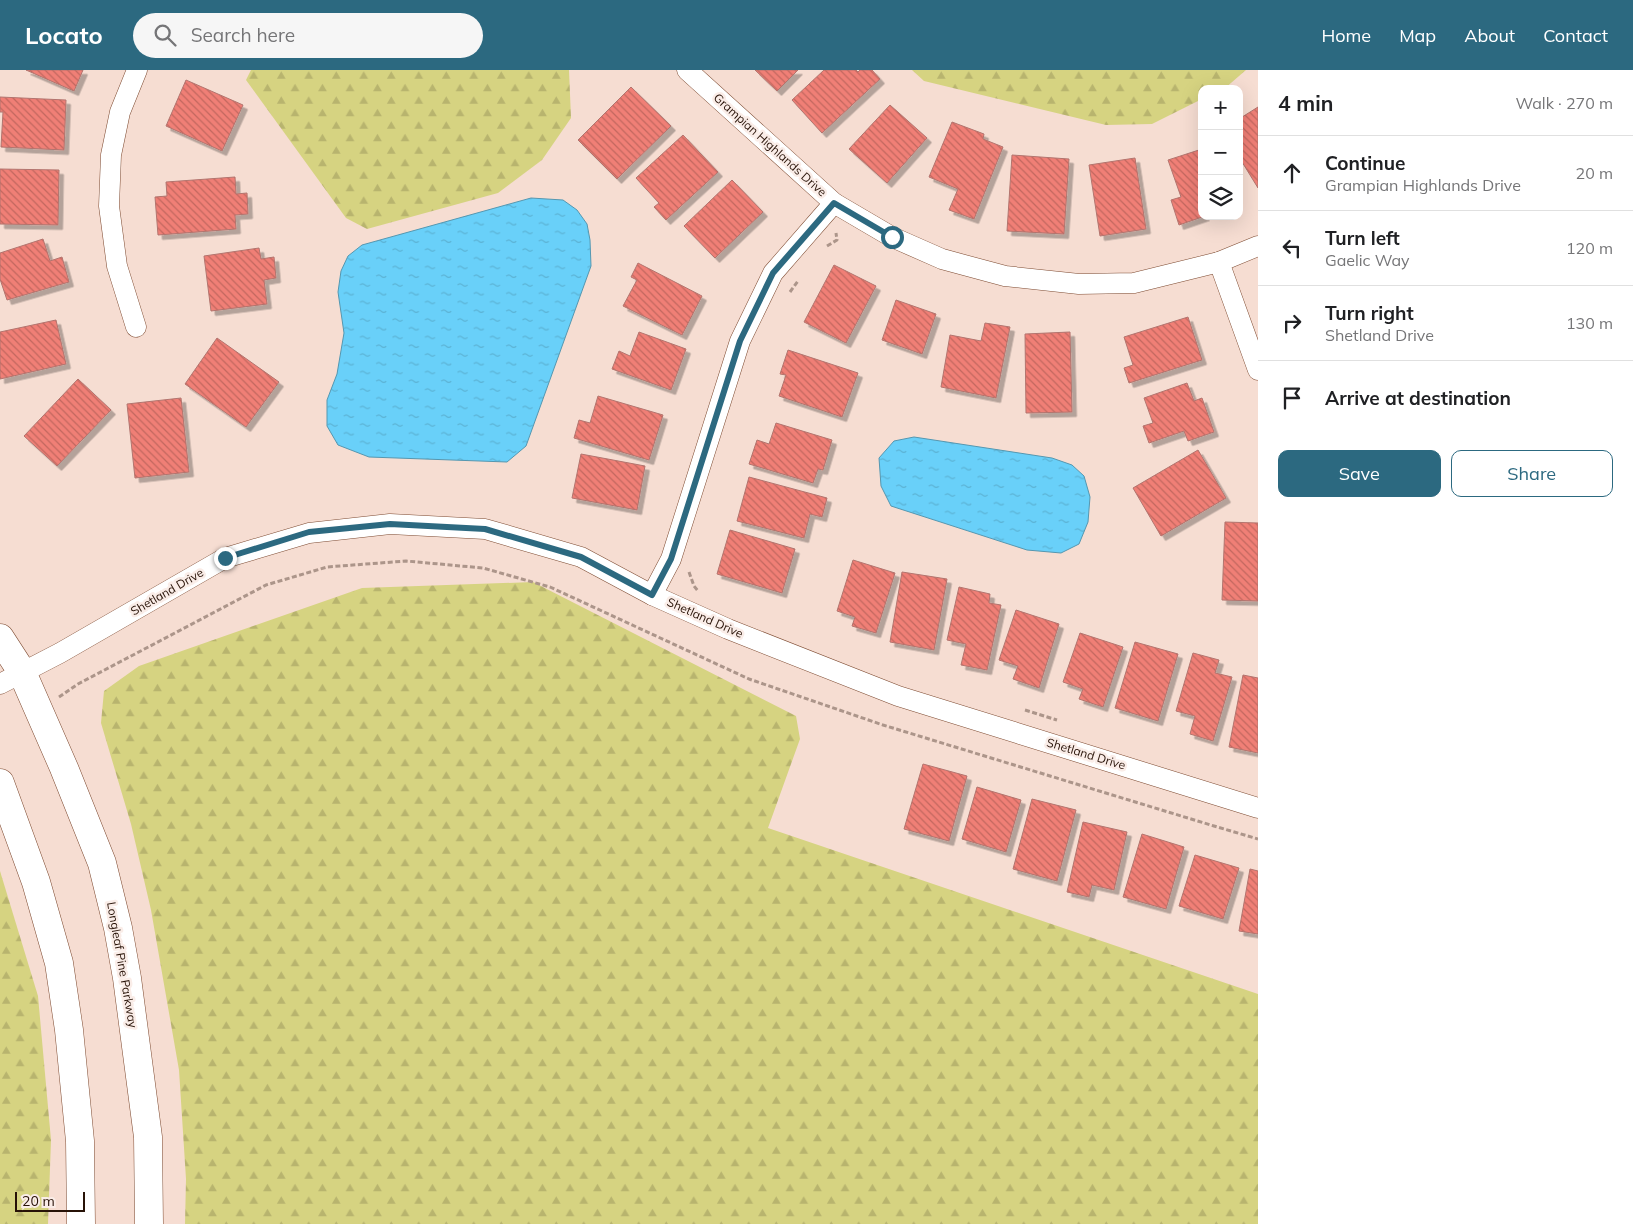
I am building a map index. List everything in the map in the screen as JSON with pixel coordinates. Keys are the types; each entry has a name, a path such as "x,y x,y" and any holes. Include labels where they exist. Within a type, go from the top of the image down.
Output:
{"main road":[{"name":"Longleaf Pine Parkway","path":"0,638 11,678 39,709 102,863 118,928 127,978 148,1137 149,1224"},
{"path":"0,783 36,882 59,963 69,1030 80,1141 81,1224"}],"street":[{"path":"136,328 117,266 109,206 111,155 120,112 137,70"},
{"name":"Grampian Highlands Drive","path":"687,70 834,203 892,237 942,259 1005,276 1078,284 1134,283 1219,262 1258,246"},
{"path":"652,595 671,559 740,341 773,273 834,203"},
{"path":"1219,262 1258,370"},
{"name":"Shetland Drive","path":"11,678 60,653 225,558 309,532 390,524 485,529 581,557 652,595 728,629 898,696 1258,808"}],"path":[{"path":"824,248 837,240 834,203"},
{"path":"785,300 801,276"},
{"path":"39,709 78,684 266,585 336,566 406,561 484,568 550,587 749,679 883,725 1204,824 1258,838"},
{"path":"692,564 689,574 694,586 700,592"},
{"path":"1017,708 1061,722"}],"green space":[{"path":"251,70 569,70 571,118 542,160 498,193 367,229 346,218 246,80"},
{"path":"912,70 1246,70 1229,85 1198,85 1198,101 1152,124 1106,125 924,81"},
{"path":"533,582 796,716 800,739 768,828 1258,994 1258,1224 185,1224 186,1179 179,1070 151,910 131,824 101,723 104,691 139,666 362,588"},
{"path":"0,871 38,996 51,1140 48,1224 0,1224"}],"water":[{"path":"531,198 563,200 577,210 587,224 591,266 526,446 507,462 369,457 338,445 327,426 327,400 337,374 344,333 338,292 341,271 348,256 362,245"},
{"path":"914,437 1052,458 1072,465 1084,476 1090,497 1088,522 1079,544 1061,553 1027,550 891,506 881,486 879,458 894,441"}],"building":[{"path":"26,70 83,70 74,91"},
{"path":"755,70 798,70 777,91"},
{"path":"824,70 856,70 858,72 860,70 872,70 880,79 822,133 792,100"},
{"path":"186,80 243,105 222,151 166,126"},
{"path":"631,87 671,126 617,179 578,140"},
{"path":"0,97 66,100 64,150 1,147 3,112 0,112"},
{"path":"890,105 927,138 887,183 849,149"},
{"path":"1258,107 1258,188 1243,164 1243,116"},
{"path":"952,122 984,134 983,139 1003,147 974,219 949,210 958,189 929,177"},
{"path":"683,135 718,172 666,220 654,207 659,203 636,178"},
{"path":"1198,150 1198,218 1179,225 1171,200 1181,197 1168,160"},
{"path":"1012,155 1069,159 1064,234 1007,231"},
{"path":"1135,158 1146,229 1100,236 1089,165"},
{"path":"0,169 59,170 58,225 0,224"},
{"path":"235,177 236,194 247,193 248,214 235,215 236,229 158,235 155,197 167,196 166,182"},
{"path":"732,180 763,212 715,258 684,226"},
{"path":"43,239 50,261 62,257 69,282 7,300 0,279 0,253"},
{"path":"259,248 261,259 274,257 276,278 264,280 267,304 211,311 204,256"},
{"path":"638,263 702,296 682,335 623,306 637,280 631,277"},
{"path":"834,265 876,286 846,343 804,322"},
{"path":"896,300 936,314 922,354 882,340"},
{"path":"1188,317 1202,360 1129,383 1124,368 1133,365 1124,337"},
{"path":"56,320 66,364 0,379 0,332"},
{"path":"985,323 1010,327 996,398 941,387 950,335 981,341"},
{"path":"639,332 686,349 671,390 612,369 619,351 630,356"},
{"path":"1070,332 1072,412 1026,413 1025,334"},
{"path":"217,338 279,382 246,427 185,384"},
{"path":"788,350 858,373 842,417 779,396 786,375 780,374"},
{"path":"78,379 111,410 57,466 24,436"},
{"path":"1187,383 1194,401 1202,398 1214,432 1188,441 1184,431 1149,443 1143,426 1153,423 1144,398"},
{"path":"598,396 663,415 649,460 574,438 579,420 590,423"},
{"path":"181,398 189,472 135,478 127,404"},
{"path":"776,423 832,440 823,470 818,469 813,483 749,464 757,440 769,444"},
{"path":"1198,450 1226,498 1161,536 1133,488"},
{"path":"581,454 645,466 637,510 572,498"},
{"path":"749,477 827,498 822,517 810,514 804,538 737,521"},
{"path":"1225,522 1258,523 1258,601 1222,600"},
{"path":"730,530 795,549 782,593 717,574"},
{"path":"853,560 895,573 876,633 852,626 855,617 837,611"},
{"path":"902,572 947,579 934,650 890,642"},
{"path":"959,587 990,594 989,603 1001,605 987,670 961,665 966,644 947,640"},
{"path":"1016,610 1059,624 1039,688 1013,679 1018,666 999,660"},
{"path":"1080,633 1123,647 1103,707 1079,699 1083,689 1063,682"},
{"path":"1135,642 1178,654 1158,721 1115,708"},
{"path":"1193,653 1219,660 1215,673 1232,677 1213,741 1190,734 1195,716 1176,711"},
{"path":"1243,675 1258,678 1258,753 1229,747"},
{"path":"923,764 967,776 949,841 904,829"},
{"path":"977,787 1021,800 1006,852 962,839"},
{"path":"1032,799 1076,810 1057,881 1013,869"},
{"path":"1083,822 1127,832 1114,890 1092,885 1089,897 1067,892"},
{"path":"1142,834 1184,847 1166,909 1123,897"},
{"path":"1195,855 1239,868 1223,919 1179,906"},
{"path":"1250,869 1258,871 1258,934 1239,931"}],"route":[{"path":"225,558 309,532 390,524 485,529 581,557 652,595 671,559 740,341 773,273 834,203 892,237"}]}
